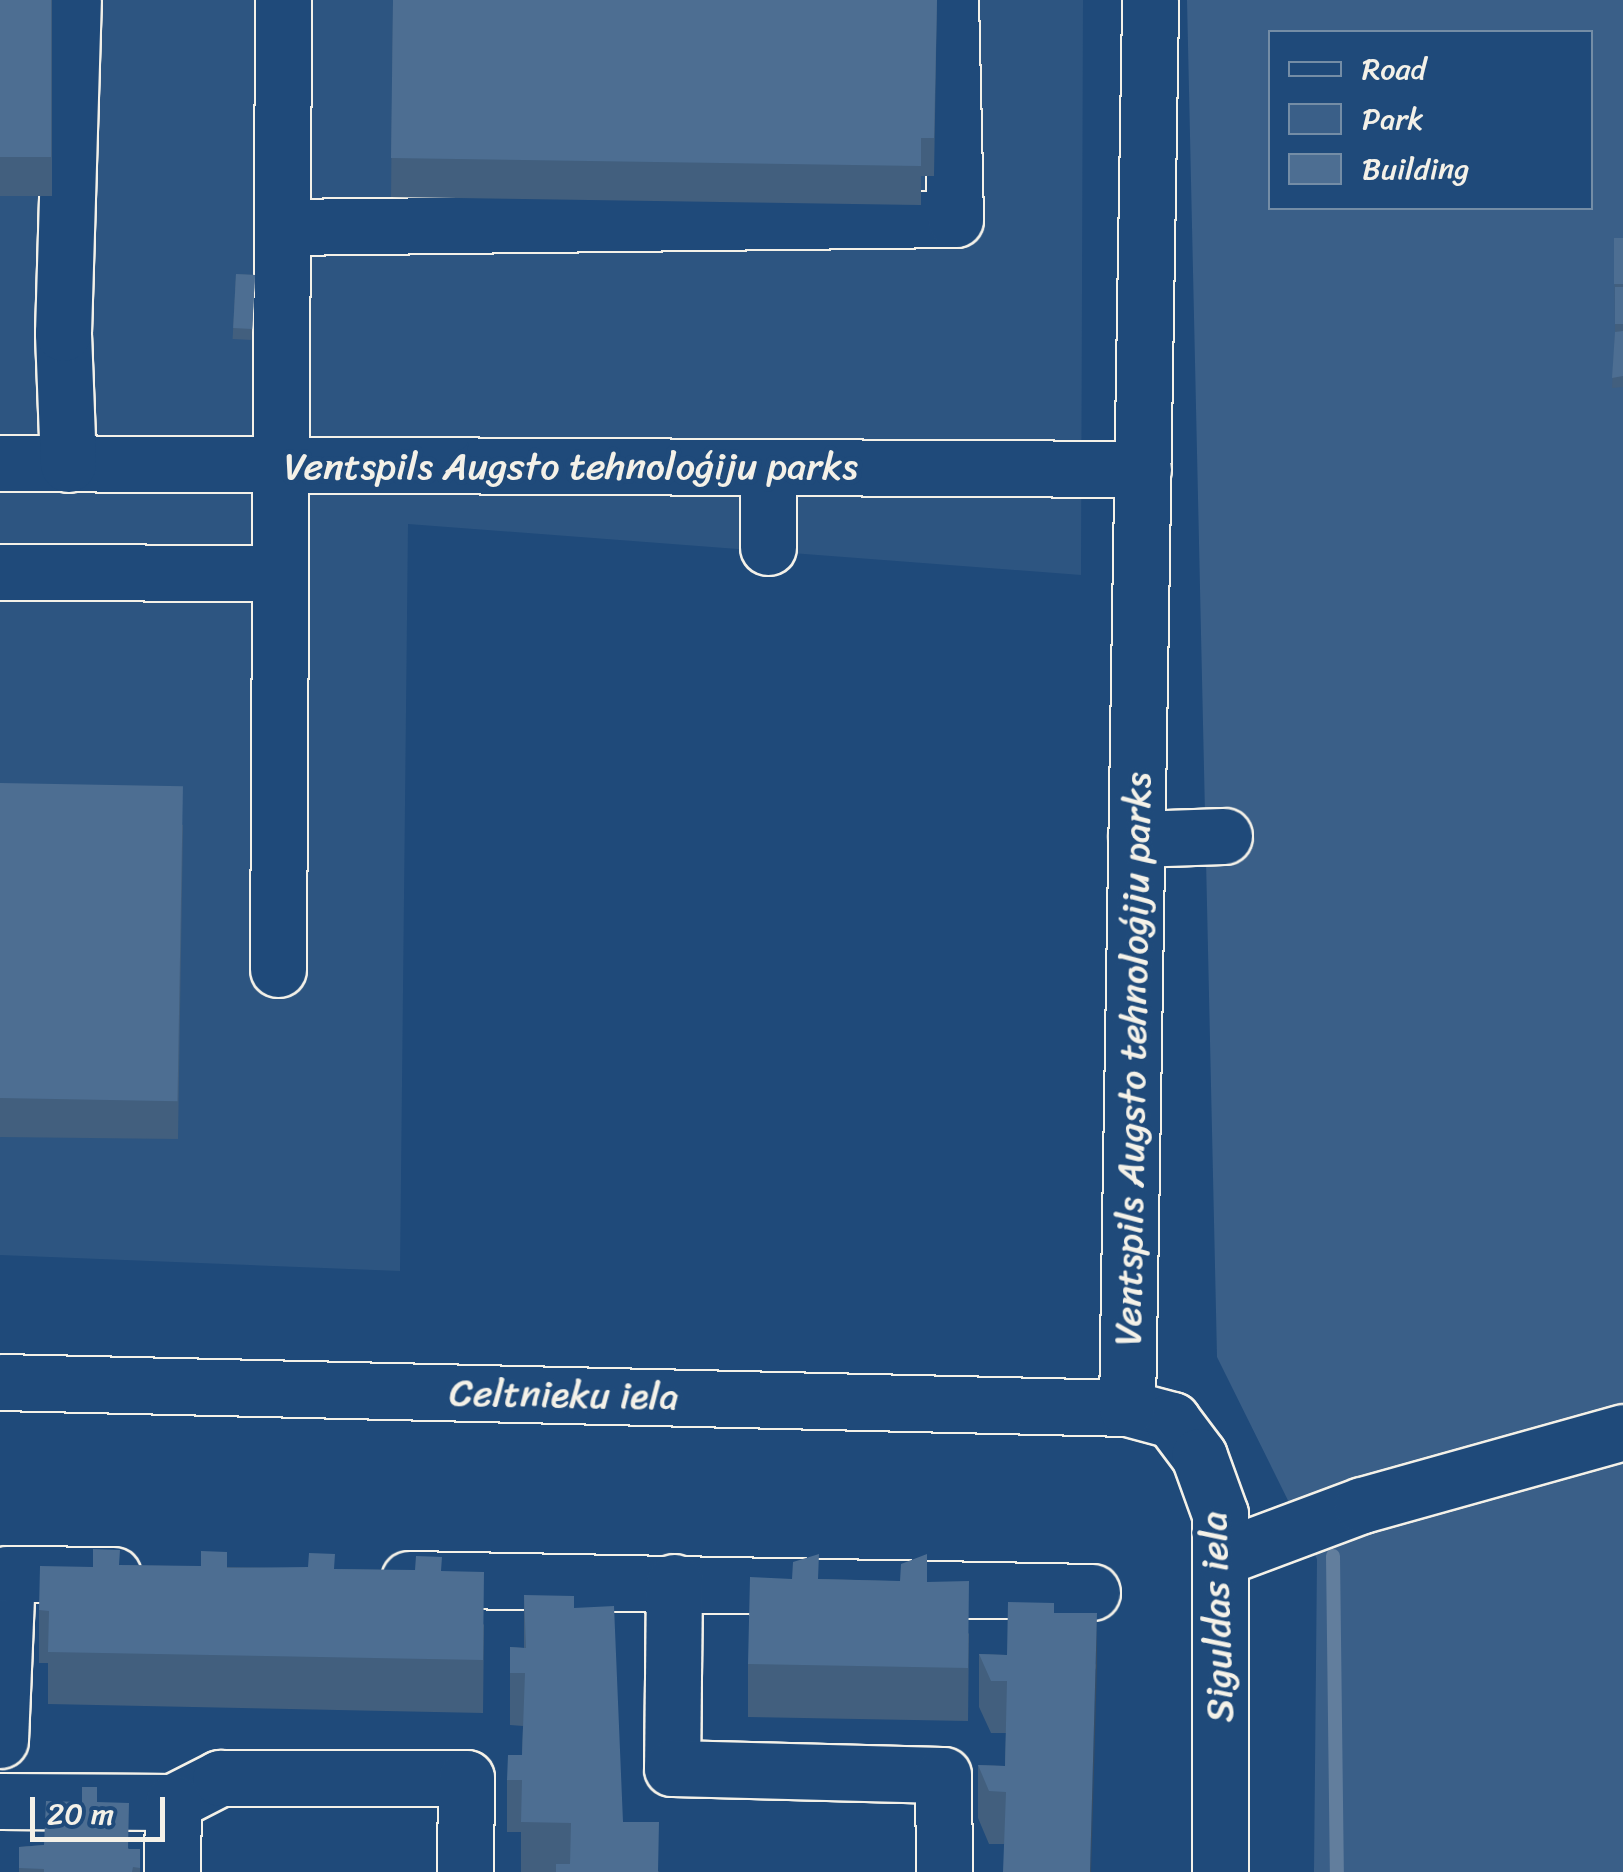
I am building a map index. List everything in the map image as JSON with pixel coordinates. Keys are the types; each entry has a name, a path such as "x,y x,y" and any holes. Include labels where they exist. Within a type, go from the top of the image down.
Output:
{"street":[{"path":"68,464 63,333 72,0"},
{"path":"278,968 283,0"},
{"path":"282,226 956,219 950,0"},
{"name":"Ventspils Augsto tehnoloģiju parks","path":"1127,1408 1150,0"},
{"name":"Ventspils Augsto tehnoloģiju parks","path":"0,463 1143,469"},
{"path":"768,468 768,547"},
{"path":"0,572 278,572"},
{"path":"1136,840 1224,836"},
{"name":"Celtnieku iela","path":"0,1382 1127,1408"},
{"name":"Siguldas iela","path":"1127,1408 1172,1420 1199,1456 1220,1514 1220,1872"},
{"path":"1223,1557 1362,1505 1623,1432"},
{"path":"0,1740 7,1574 165,1576"},
{"path":"363,1578 1092,1592"},
{"path":"674,1582 672,1768 943,1775 944,1872"},
{"path":"0,1801 174,1802 220,1778 466,1778 466,1872"},
{"path":"172,1872 174,1802"}],"shaded area":[{"path":"0,0 1083,0 1081,575 408,524 400,1271 0,1255"}],"green space":[{"path":"1187,0 1623,0 1623,1872 1314,1872 1317,1559 1217,1357"}],"building":[{"path":"0,0 51,0 51,157 0,157"},
{"path":"393,0 937,0 934,138 921,138 921,166 391,158"},
{"path":"1614,238 1623,238 1623,284 1614,284"},
{"path":"236,274 255,275 252,329 233,328"},
{"path":"1615,287 1623,287 1623,324 1615,324"},
{"path":"1623,331 1623,376 1612,378 1615,332"},
{"path":"0,783 183,786 177,1101 0,1098"},
{"path":"93,1549 120,1550 119,1565 201,1566 201,1551 227,1552 227,1568 308,1567 309,1553 335,1554 334,1569 415,1570 416,1556 442,1557 441,1571 484,1572 483,1660 48,1652 49,1611 39,1610 40,1566 93,1567"},
{"path":"819,1554 818,1579 900,1581 901,1564 927,1554 927,1582 969,1581 968,1668 748,1664 750,1577 792,1579 793,1562"},
{"path":"524,1595 574,1596 574,1608 614,1606 623,1822 659,1822 658,1872 556,1872 556,1864 570,1864 571,1823 521,1822 522,1780 507,1780 508,1755 522,1755 525,1673 510,1673 510,1647 526,1648"},
{"path":"1008,1602 1054,1603 1054,1613 1097,1613 1090,1872 1003,1872 1006,1792 989,1791 978,1765 1005,1766 1007,1681 991,1681 979,1654 1007,1655"},
{"path":"82,1787 97,1787 97,1802 129,1803 128,1849 140,1849 140,1868 133,1867 132,1872 44,1872 19,1868 19,1847 44,1845 46,1801 82,1802"}],"waterway":[{"path":"1333,1556 1337,1872"}]}
